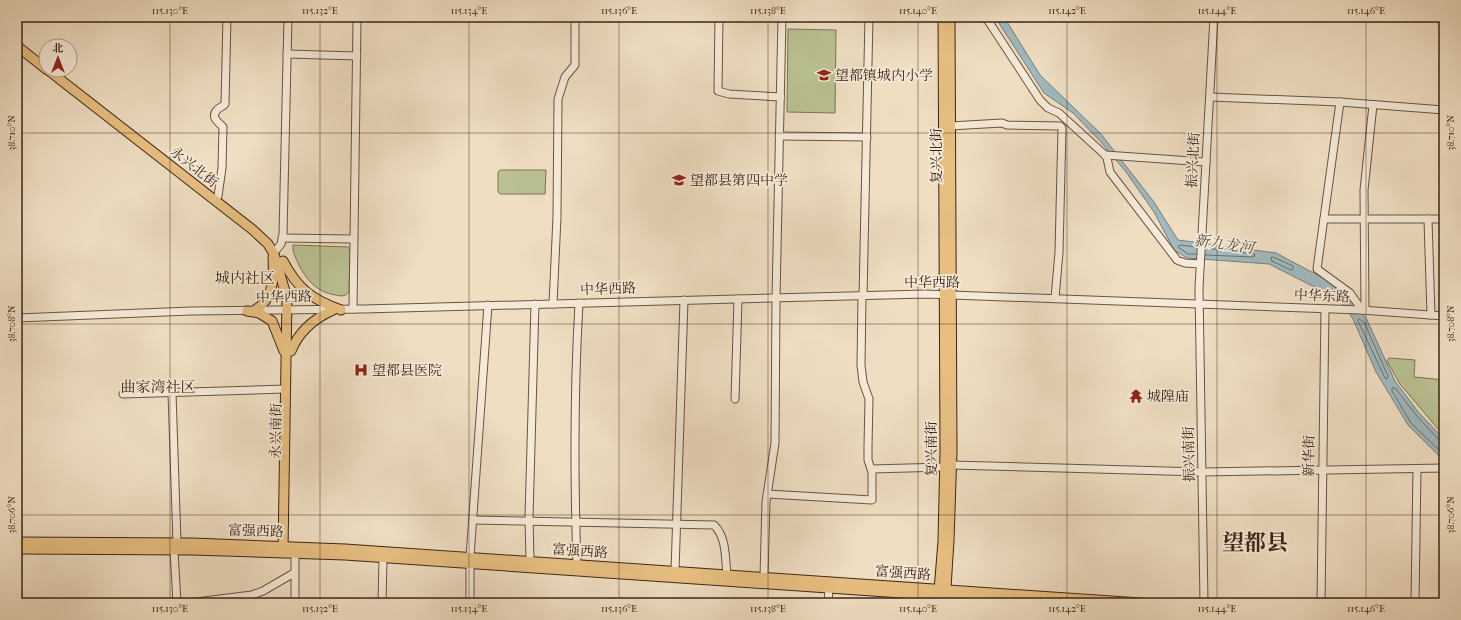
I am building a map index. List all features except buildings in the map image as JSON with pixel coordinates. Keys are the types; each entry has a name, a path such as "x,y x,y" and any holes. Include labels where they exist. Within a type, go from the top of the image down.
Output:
{"main road":[{"name":"复兴北街","path":"943,17 948,294"},
{"name":"复兴北街","path":"948,294 950,17"},
{"path":"17,39 38,56"},
{"name":"永兴北街","path":"17,46 38,62"},
{"name":"永兴北街","path":"59,78 253,230 275,249 289,310"},
{"name":"永兴北街","path":"66,78 267,235 283,261 292,294 289,310"},
{"path":"251,311 264,304 271,291 275,249"},
{"path":"283,261 298,285 321,302 337,310"},
{"name":"复兴南街","path":"942,596 948,466 948,294"},
{"name":"永兴南街","path":"288,550 289,310"},
{"path":"289,355 298,335 305,328 322,315 337,310"},
{"path":"251,311 259,313 272,320 289,355"},
{"name":"永兴南街","path":"288,550 285,389 289,355"},
{"name":"富强西路","path":"17,542 288,550 470,560 829,588 1048,603"},
{"name":"富强西路","path":"17,549 176,547"},
{"name":"富强西路","path":"288,550 383,558 530,561 764,577 942,596 1141,603"}],"street":[{"path":"218,196 222,168 223,128 216,122 215,116 217,110 225,104 227,17"},
{"path":"275,249 282,238 288,17"},
{"path":"553,304 557,218 558,99 565,77 575,65 575,17"},
{"path":"718,17 718,91 729,94 781,97"},
{"path":"764,577 767,494 775,443 776,298 782,17"},
{"path":"767,494 872,500 871,469 868,460 869,399 863,382 861,365 869,17"},
{"path":"984,17 989,22 1043,104 1059,113 1107,155 1206,162"},
{"name":"振兴北街","path":"1199,305 1200,262 1214,17"},
{"path":"353,309 357,56 356,21"},
{"path":"287,54 357,56"},
{"path":"1210,97 1340,102 1444,110"},
{"path":"1340,102 1318,271 1350,293 1363,310"},
{"path":"1363,310 1364,190 1373,105"},
{"path":"950,126 1002,123 1007,125 1060,126 1062,128 1059,252 1055,298"},
{"path":"779,136 867,137"},
{"path":"1107,155 1110,172 1177,260 1185,263 1200,262"},
{"path":"1324,219 1444,219"},
{"path":"1428,219 1431,315"},
{"path":"282,238 354,239"},
{"name":"中华西路","path":"17,318 948,294 1199,305"},
{"path":"735,399 738,299"},
{"path":"675,571 678,524 681,362 684,300"},
{"path":"577,564 574,462 575,375 579,303"},
{"path":"530,561 529,520 535,304"},
{"path":"470,603 470,560 488,305"},
{"name":"中华东路","path":"1199,305 1363,310 1444,316"},
{"name":"振兴南街","path":"1199,305 1204,603"},
{"name":"新华街","path":"1321,603 1325,309"},
{"path":"123,394 285,389"},
{"path":"172,393 178,603"},
{"path":"871,469 948,466 1202,472 1444,468"},
{"path":"1415,603 1417,469"},
{"path":"473,520 714,525 720,531 725,550 726,575"},
{"path":"288,550 294,573 295,603"},
{"path":"382,603 383,558"},
{"path":"188,603 252,595 267,589 294,573"},
{"path":"828,603 829,588"}],"green space":[{"path":"788,29 836,30 835,113 787,112"},
{"path":"500,170 546,170 545,194 500,194 498,192 498,172"},
{"path":"293,245 348,247 350,250 349,292 341,296 317,288 308,280 298,263"},
{"path":"1389,358 1415,360 1414,377 1444,380 1444,436 1400,384 1387,361"}],"water":[{"path":"995,17 1004,17 1040,75 1101,134 1154,202 1178,240 1276,253 1323,278 1350,297 1367,320 1395,381 1419,413 1444,439 1444,461 1408,425 1376,372 1353,319 1340,300 1269,264 1187,258 1174,250 1154,212 1126,172 1100,141 1073,113 1044,93"}],"place":[{"name":"望都镇城内小学","path":"824,75"},
{"name":"望都县第四中学","path":"679,180"},
{"name":"望都县医院","path":"361,370"},
{"name":"城隍庙","path":"1136,396"}],"district":[{"name":"城内社区","path":"245,278"},
{"name":"曲家湾社区","path":"158,387"},
{"name":"望都县","path":"1255,543"}],"water label":[{"name":"新九龙河","path":"1224,244"}]}
